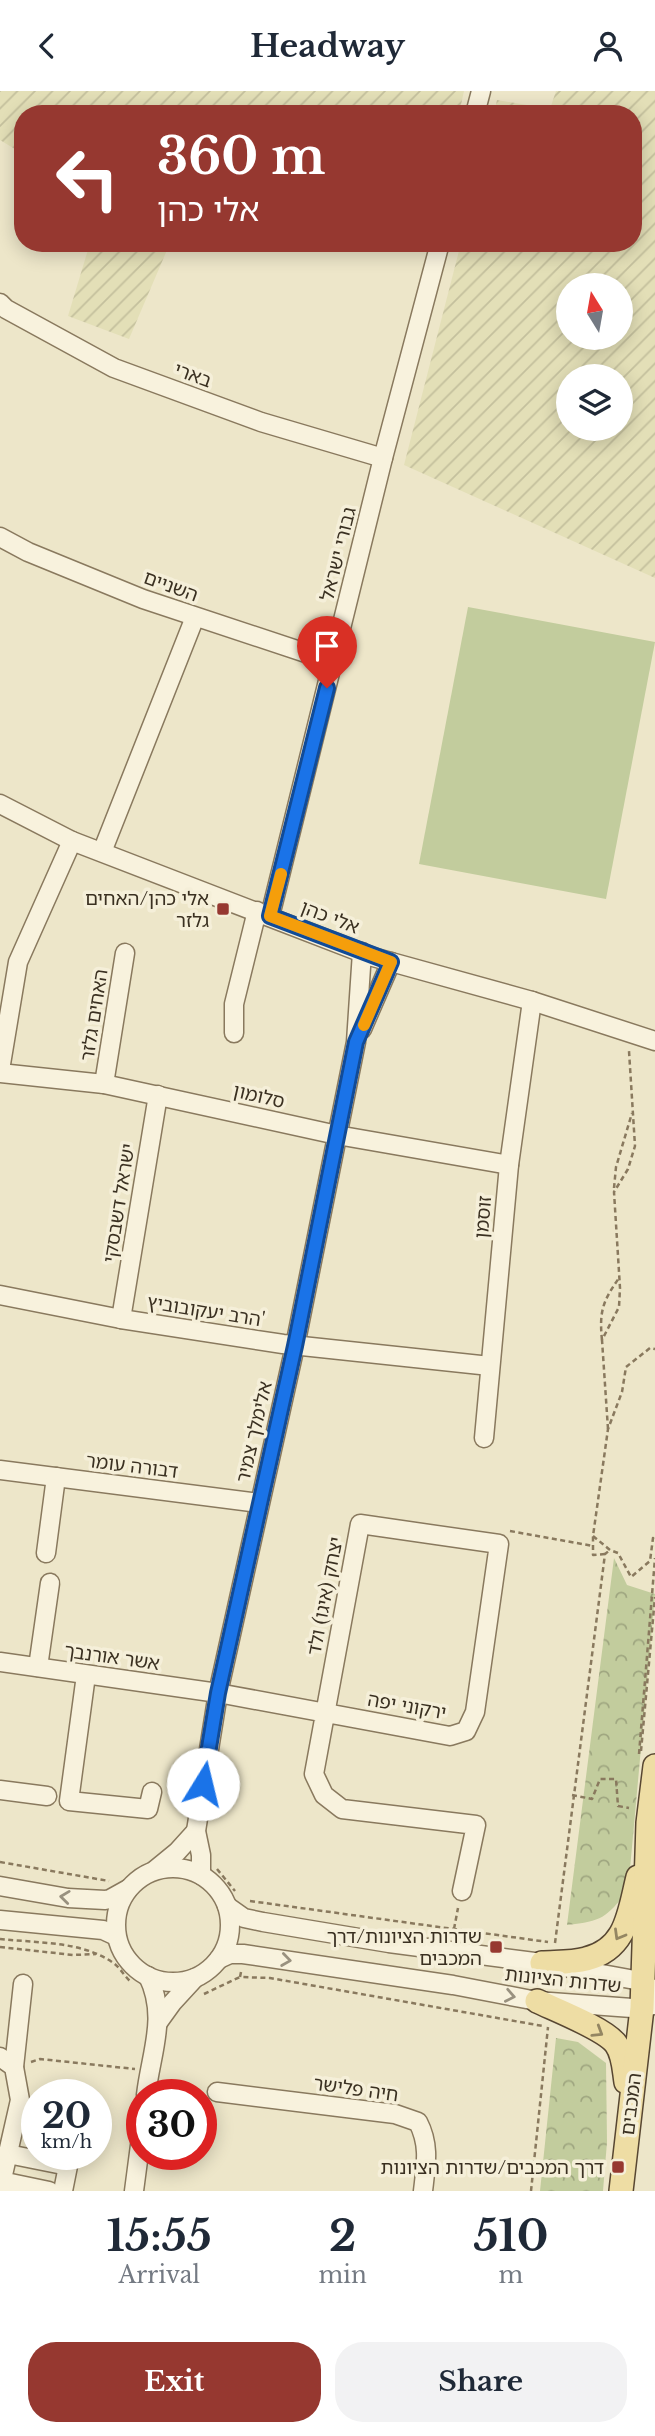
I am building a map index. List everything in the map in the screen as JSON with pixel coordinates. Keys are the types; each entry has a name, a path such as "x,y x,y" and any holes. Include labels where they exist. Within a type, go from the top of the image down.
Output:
{"main road":[{"name":"המכבים","path":"621,2191 649,1997 641,1816 647,1761"},
{"path":"542,1963 586,1960 605,1952 617,1943 624,1930 637,1879 641,1816"},
{"path":"537,2001 590,2026 615,2042 624,2066 627,2092 624,2165"}],"street":[{"name":"גבורי ישראל","path":"234,1033 234,1004 263,913 333,662 438,252"},
{"name":"בארי","path":"0,303 114,368 261,422 383,459"},
{"name":"השניים","path":"0,537 28,552 195,617 333,662"},
{"path":"102,852 195,617"},
{"name":"אלי כהן","path":"0,803 72,841 362,952 532,1001 655,1041"},
{"path":"0,1071 8,973 18,962 72,841"},
{"name":"אלימלך צמיר","path":"201,1875 201,1855 195,1831 218,1693 295,1346 356,1042 362,952"},
{"name":"האחים גלזר","path":"104,1084 125,953"},
{"name":"אלימלך צמיר","path":"356,1042 391,962"},
{"name":"זוסמן","path":"484,1438 509,1165 532,1001"},
{"name":"סלומון","path":"0,1071 104,1084 337,1135 509,1165"},
{"name":"ישראל דשבסקי","path":"121,1318 158,1095"},
{"name":"הרב יעקובוביץ'","path":"0,1294 121,1318 295,1346 490,1366"},
{"name":"דבורה עומר","path":"0,1470 259,1503"},
{"path":"46,1553 56,1477"},
{"name":"יצחק (איגו) ולד","path":"324,1713 360,1524 499,1544"},
{"name":"ירקוני יפה","path":"218,1693 450,1736 466,1731 475,1712 499,1544"},
{"path":"38,1667 50,1583"},
{"name":"אשר אורנבך","path":"0,1662 218,1693"},
{"path":"86,1675 69,1801 148,1809 152,1791"},
{"path":"324,1713 314,1774 324,1794 342,1809 476,1825 462,1891"},
{"path":"0,1790 47,1796"},
{"path":"0,1887 68,1898 110,1899 124,1886 155,1870 177,1852 195,1831"},
{"path":"155,1870 171,1867 187,1869 213,1883 228,1906 231,1924 228,1943 219,1959 195,1978 159,2021"},
{"path":"124,1886 115,1919 116,1936 127,1960 148,1976 163,1981 179,1982 195,1978"},
{"name":"שדרות הציונות","path":"228,1906 244,1918 263,1922 389,1943 542,1963 635,1980 649,1997"},
{"path":"0,1920 92,1928 116,1936"},
{"name":"שדרות הציונות","path":"219,1959 230,1954 243,1954 453,1985 537,2001 649,1997"},
{"path":"148,1976 155,1995 159,2021 149,2079"},
{"path":"3,2173 20,2100 7,2062 23,1984"},
{"name":"חיה פלישר","path":"217,2092 395,2114 418,2122 428,2151 423,2191"},
{"path":"3,2173 68,2165 63,2191"},
{"path":"134,2191 137,2170"},
{"path":"3,2173 47,2185"}],"path":[{"path":"614,1192 628,1168 635,1146 629,1071 630,1033"},
{"path":"602,1340 619,1307 620,1278 614,1192 616,1167 633,1111"},
{"path":"606,1554 593,1555 593,1536 608,1429 600,1321 604,1300 620,1278"},
{"path":"608,1429 622,1392 626,1367 650,1348 655,1349"},
{"path":"499,1544 510,1531 593,1546"},
{"path":"593,1536 618,1553 631,1577 650,1561 653,1538 655,1541"},
{"path":"201,1855 225,1876 241,1899 555,1943 572,1795 606,1554 610,1550"},
{"path":"647,1761 655,1558"},
{"path":"572,1795 592,1799 600,1779 616,1779 618,1806 641,1816"},
{"path":"0,1862 124,1886"},
{"path":"453,1929 462,1891"},
{"path":"0,1938 76,1947 99,1954 73,1955 0,1947"},
{"path":"243,1954 240,1977 270,1978 548,2027 531,2191"},
{"path":"7,2062 40,2059 130,2079"}],"shaded area":[{"path":"0,91 464,91 461,105 14,105 14,149 0,140"},
{"path":"556,91 655,91 655,578 404,465 459,252 642,252 642,105 551,105"},
{"path":"497,100 526,105 496,105"},
{"path":"87,252 166,252 129,339 68,316"}],"green space":[{"path":"468,607 655,642 606,899 419,864"},
{"path":"614,1558 627,1585 655,1594 628,1891 602,1917 567,1925"},
{"path":"556,2038 578,2042 606,2063 607,2142 603,2191 540,2191"}],"slow traffic":[{"path":"281,874 270,916 391,962 364,1025"}],"place":[{"name":"אלי כהן/האחים גלזר","path":"223,909"},
{"name":"שדרות הציונות/דרך המכבים","path":"496,1947"},
{"name":"דרך המכבים/שדרות הציונות","path":"618,2167"}],"route":[{"path":"203,1784 218,1693 295,1346 356,1042 391,962 270,916 327,688"}]}
